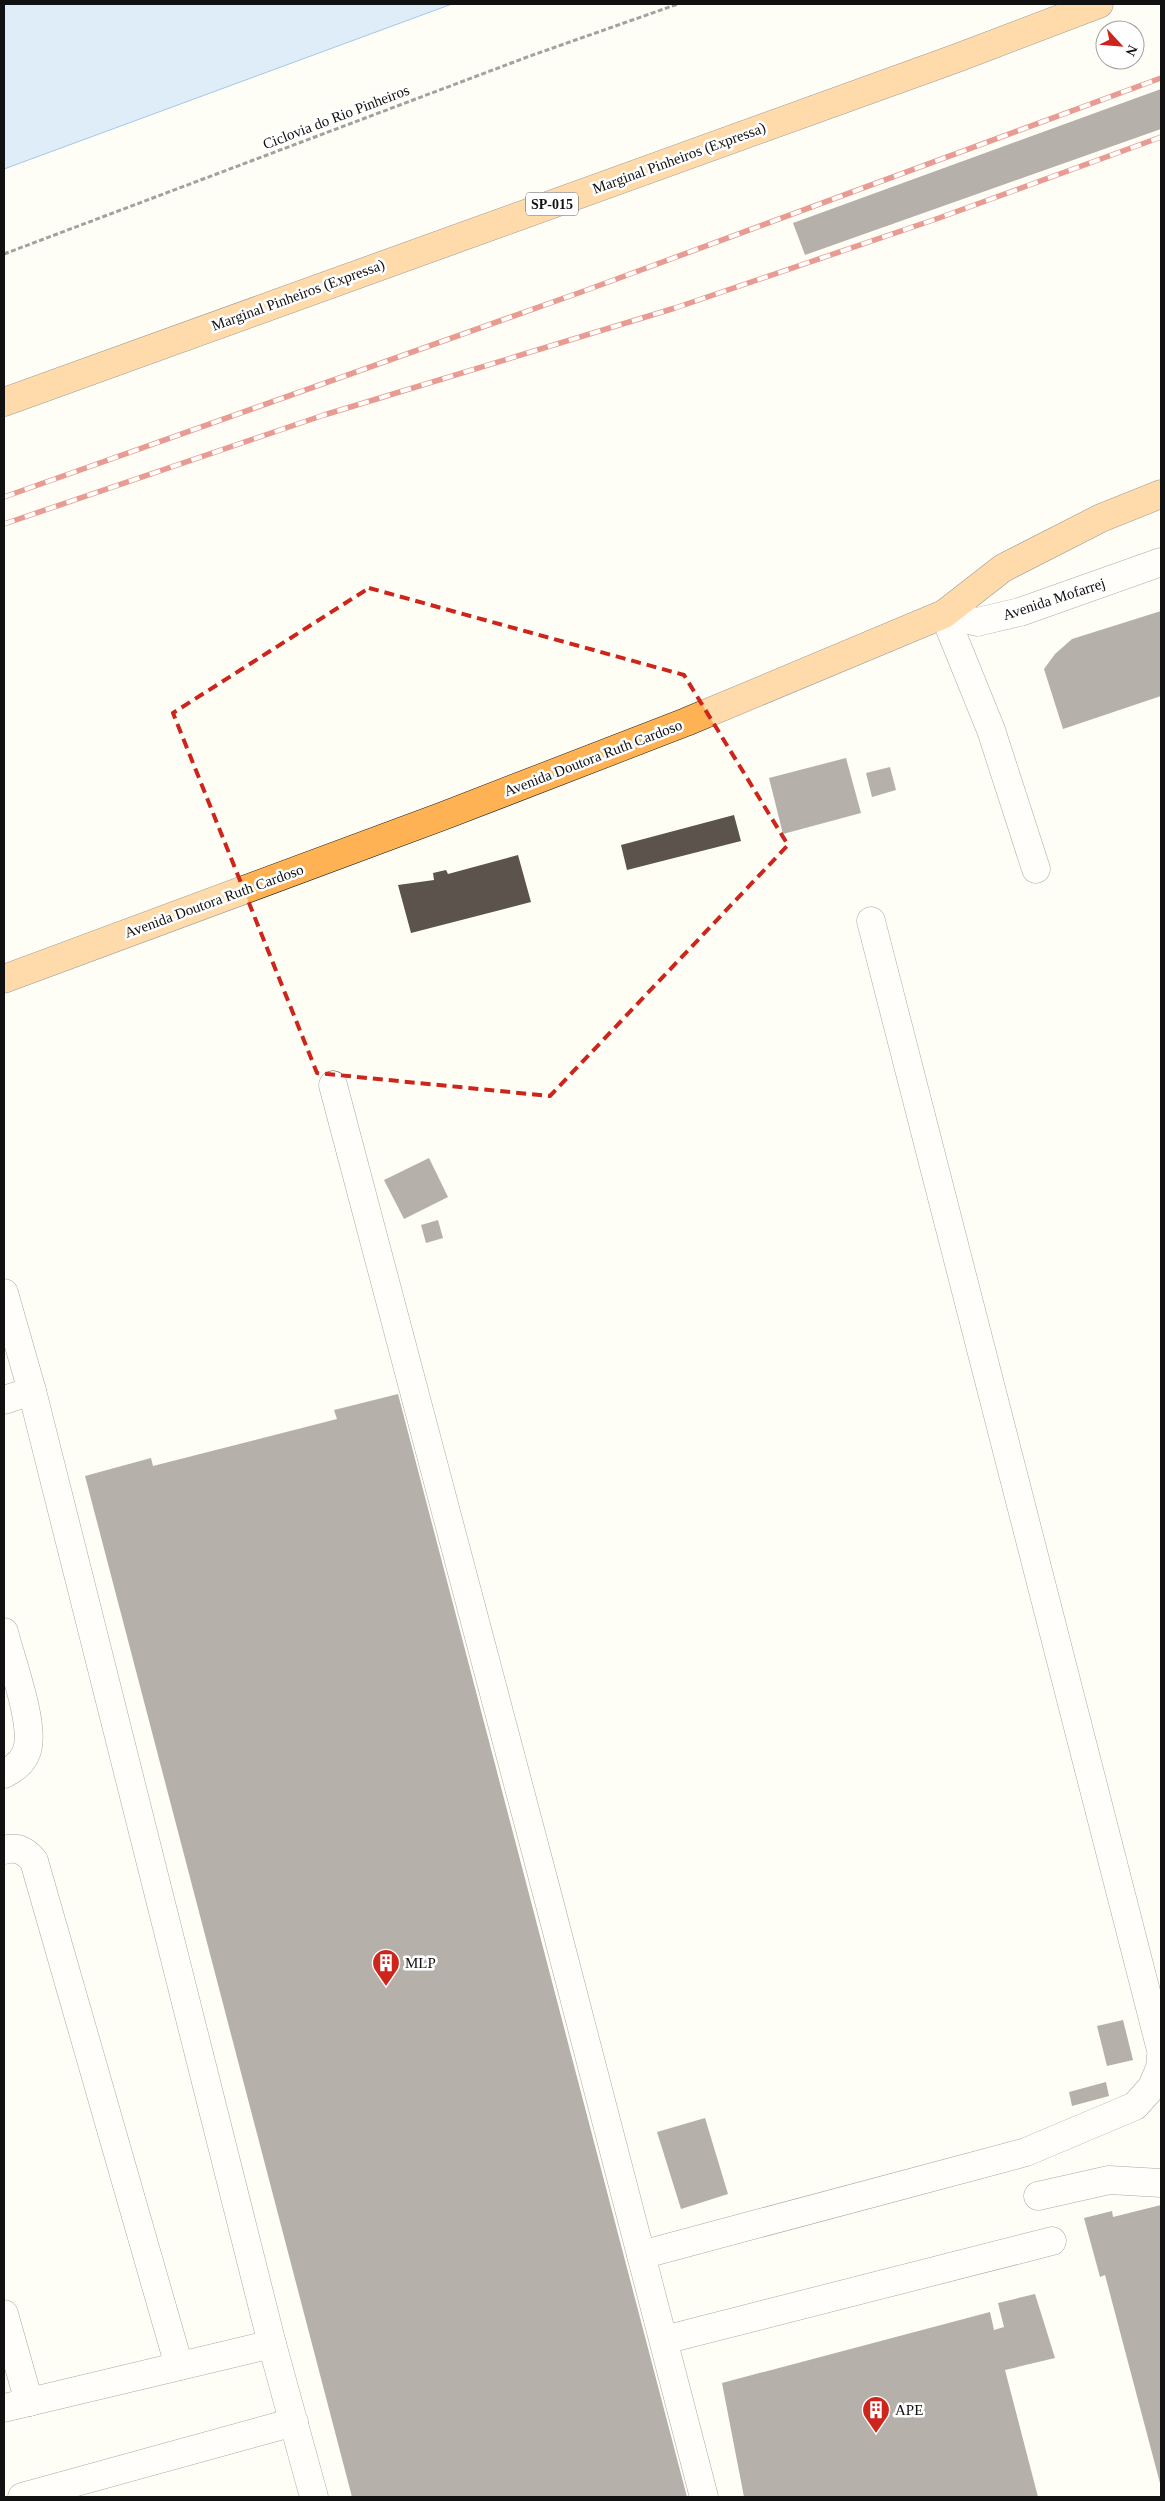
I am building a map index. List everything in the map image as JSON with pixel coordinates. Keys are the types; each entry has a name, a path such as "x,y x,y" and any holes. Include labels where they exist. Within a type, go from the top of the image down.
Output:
{"highway":[{"name":"Marginal Pinheiros (Expressa)","path":"4,402 957,58 1099,4"},
{"name":"Avenida Doutora Ruth Cardoso","path":"4,979 443,816 686,722 944,614 1003,568 1101,518 1161,494"}],"street":[{"name":"Avenida Mofarrej","path":"944,614 977,622 1012,614 1161,562"},
{"path":"944,614 991,730 1036,869"},
{"path":"871,921 1161,2050"},
{"path":"333,1085 704,2497"},
{"path":"4,1293 32,1391 272,2344 314,2497"},
{"path":"4,1400 32,1391"},
{"path":"4,1632 30,1730 28,1747 21,1762 4,1774"},
{"path":"4,1850 22,1850 27,1852 34,1861 179,2366"},
{"path":"641,2256 1026,2152 1135,2106 1157,2086 1161,2057"},
{"path":"1038,2196 1109,2180 1161,2183"},
{"path":"664,2340 1052,2241"},
{"path":"4,2314 17,2405 272,2344"},
{"path":"22,2497 294,2422"}],"path":[{"name":"Ciclovia do Rio Pinheiros","path":"4,254 530,56 678,4"}],"highlighted area":[{"path":"369,588 684,675 788,845 550,1096 317,1073 173,713"}],"water":[{"path":"4,4 452,4 4,169"}],"building":[{"path":"1161,89 1161,129 805,255 793,223"},
{"path":"1161,611 1161,696 1063,729 1044,669 1055,654 1072,639"},
{"path":"846,758 861,813 783,834 769,778"},
{"path":"890,767 896,790 872,797 866,773"},
{"path":"734,815 741,841 627,870 621,845"},
{"path":"518,855 531,902 411,933 398,885 434,880 433,873 446,870 448,874"},
{"path":"429,1158 448,1197 404,1219 384,1180"},
{"path":"438,1220 443,1238 426,1243 421,1225"},
{"name":"MLP","path":"398,1394 687,2497 352,2497 85,1476 151,1458 153,1466 337,1419 334,1410"},
{"path":"1123,2020 1133,2060 1107,2066 1097,2026"},
{"path":"1106,2082 1109,2096 1072,2106 1069,2092"},
{"path":"705,2118 728,2194 681,2209 657,2132"},
{"path":"1161,2205 1161,2487 1105,2275 1100,2277 1084,2218 1112,2211 1113,2217"},
{"name":"APE","path":"1035,2294 1055,2358 1005,2370 1038,2497 744,2497 722,2383 990,2312 994,2330 1004,2327 998,2303"}],"railway":[{"path":"4,497 584,291 1161,78"},
{"path":"4,524 324,415 675,308 939,218 1161,137"}],"place":[{"name":"MLP","path":"386,1987"},
{"name":"APE","path":"876,2434"}]}
